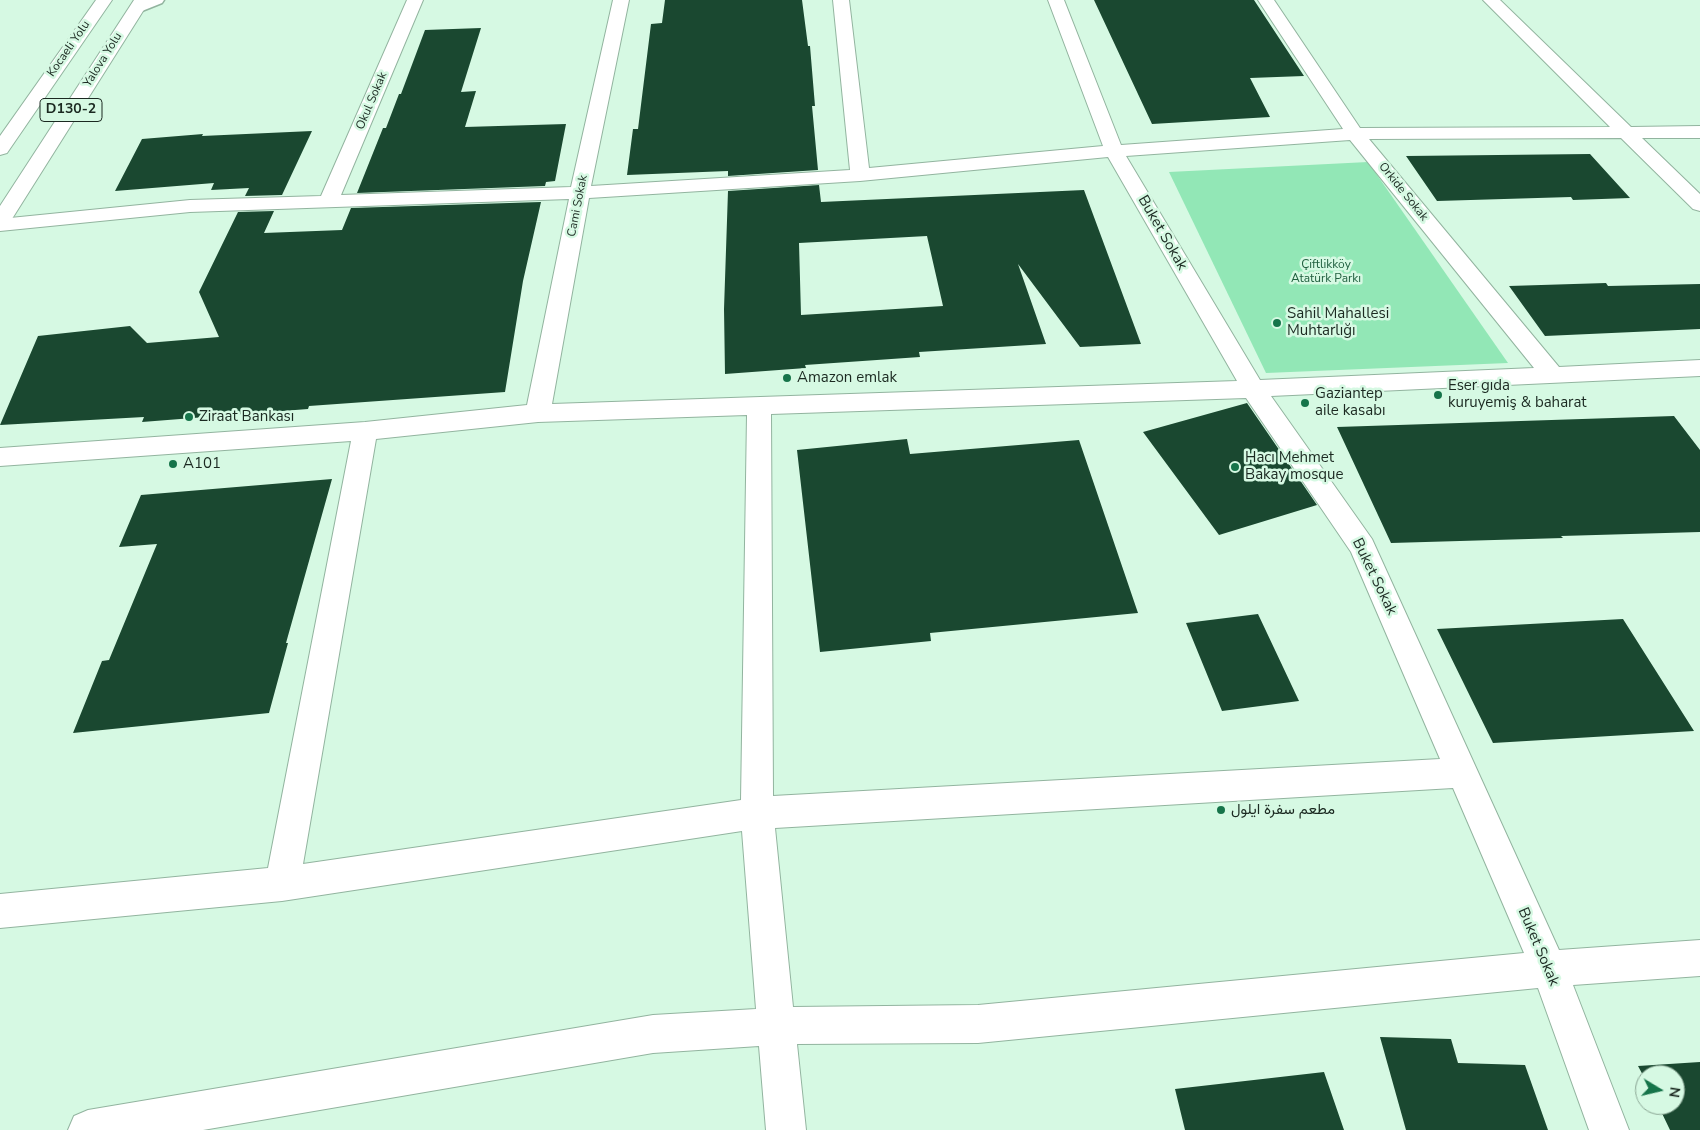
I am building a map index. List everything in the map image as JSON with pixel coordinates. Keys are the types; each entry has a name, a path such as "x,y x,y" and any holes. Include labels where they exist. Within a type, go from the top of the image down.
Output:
{"main road":[{"name":"Kocaeli̇ Yolu","path":"0,149 104,0"},
{"name":"Okul Sokak","path":"328,203 415,0"},
{"name":"Cami Sokak","path":"538,413 580,193 621,0"},
{"path":"841,0 860,175"},
{"name":"Buket Sokak","path":"1056,0 1114,151 1253,389 1362,547 1549,969 1609,1130"},
{"name":"Orkide Sokak","path":"1266,0 1355,134 1552,374"},
{"path":"1491,0 1700,205"},
{"name":"Yalova Yolu","path":"0,223 140,4"},
{"path":"0,223 190,206 328,203 580,193 860,175 1114,151 1355,134 1700,132"},
{"path":"0,457 365,431 538,413 759,404 1253,389 1700,368"},
{"path":"759,404 757,813 786,1130"},
{"path":"282,884 365,431"},
{"path":"0,911 282,884 757,813 1462,773"},
{"path":"88,1130 653,1034 777,1026 978,1024 1549,969 1700,958"}],"lane":[{"path":"140,4 157,0"}],"green space":[{"name":"Çiftlikköy Atatürk Parkı","path":"1368,162 1508,363 1266,373 1169,172"}],"building":[{"path":"665,0 802,0 808,46 810,46 815,106 812,106 818,170 728,176 728,171 627,175 633,129 638,129 651,24 662,23"},
{"path":"1094,0 1254,0 1304,76 1250,78 1270,117 1152,124"},
{"path":"481,28 461,92 476,91 465,127 566,124 555,181 546,182 545,186 357,193 383,128 386,128 399,94 401,94 425,30"},
{"path":"312,131 282,195 245,196 249,188 211,190 214,183 115,191 142,139 203,134 202,136"},
{"path":"1590,154 1630,198 1573,200 1571,197 1437,201 1406,156"},
{"path":"819,185 821,202 1084,190 1141,344 1080,347 1018,264 1046,344 919,352 920,357 805,365 806,368 725,374 724,309 728,191","holes":["927,236 943,306 801,315 799,243"]},
{"path":"541,202 523,281 505,392 309,406 308,409 142,422 144,417 0,425 38,336 130,326 147,343 219,337 199,292 238,212 274,211 264,233 342,230 351,208"},
{"path":"1606,283 1608,286 1700,284 1700,329 1545,336 1509,286"},
{"name":"Hacı Mehmet Bakay mosque","path":"1247,403 1317,505 1219,535 1143,432"},
{"path":"1674,416 1700,450 1700,532 1391,543 1337,427"},
{"path":"907,439 910,454 1079,440 1138,613 930,633 931,641 820,652 797,450"},
{"path":"332,479 286,643 288,643 269,713 73,733 102,661 109,660 157,544 119,547 141,495"},
{"path":"1258,614 1299,701 1222,711 1186,623"},
{"path":"1623,619 1694,731 1493,743 1437,629"},
{"path":"1380,1037 1451,1039 1458,1063 1525,1065 1548,1130 1406,1130"},
{"path":"1700,1062 1700,1130 1670,1130 1663,1115 1685,1115 1685,1065 1654,1065"},
{"path":"1324,1072 1344,1130 1185,1130 1175,1089"}],"place":[{"name":"Sahil Mahallesi Muhtarlığı","path":"1277,323"},
{"name":"Amazon emlak","path":"787,378"},
{"name":"Eser gıda kuruyemiş & baharat","path":"1438,395"},
{"name":"Gaziantep aile kasabı","path":"1305,403"},
{"name":"Ziraat Bankası","path":"189,417"},
{"name":"A101","path":"173,464"},
{"name":"Hacı Mehmet Bakay mosque","path":"1235,467"},
{"name":"مطعم سفرة ايلول","path":"1221,810"}]}
